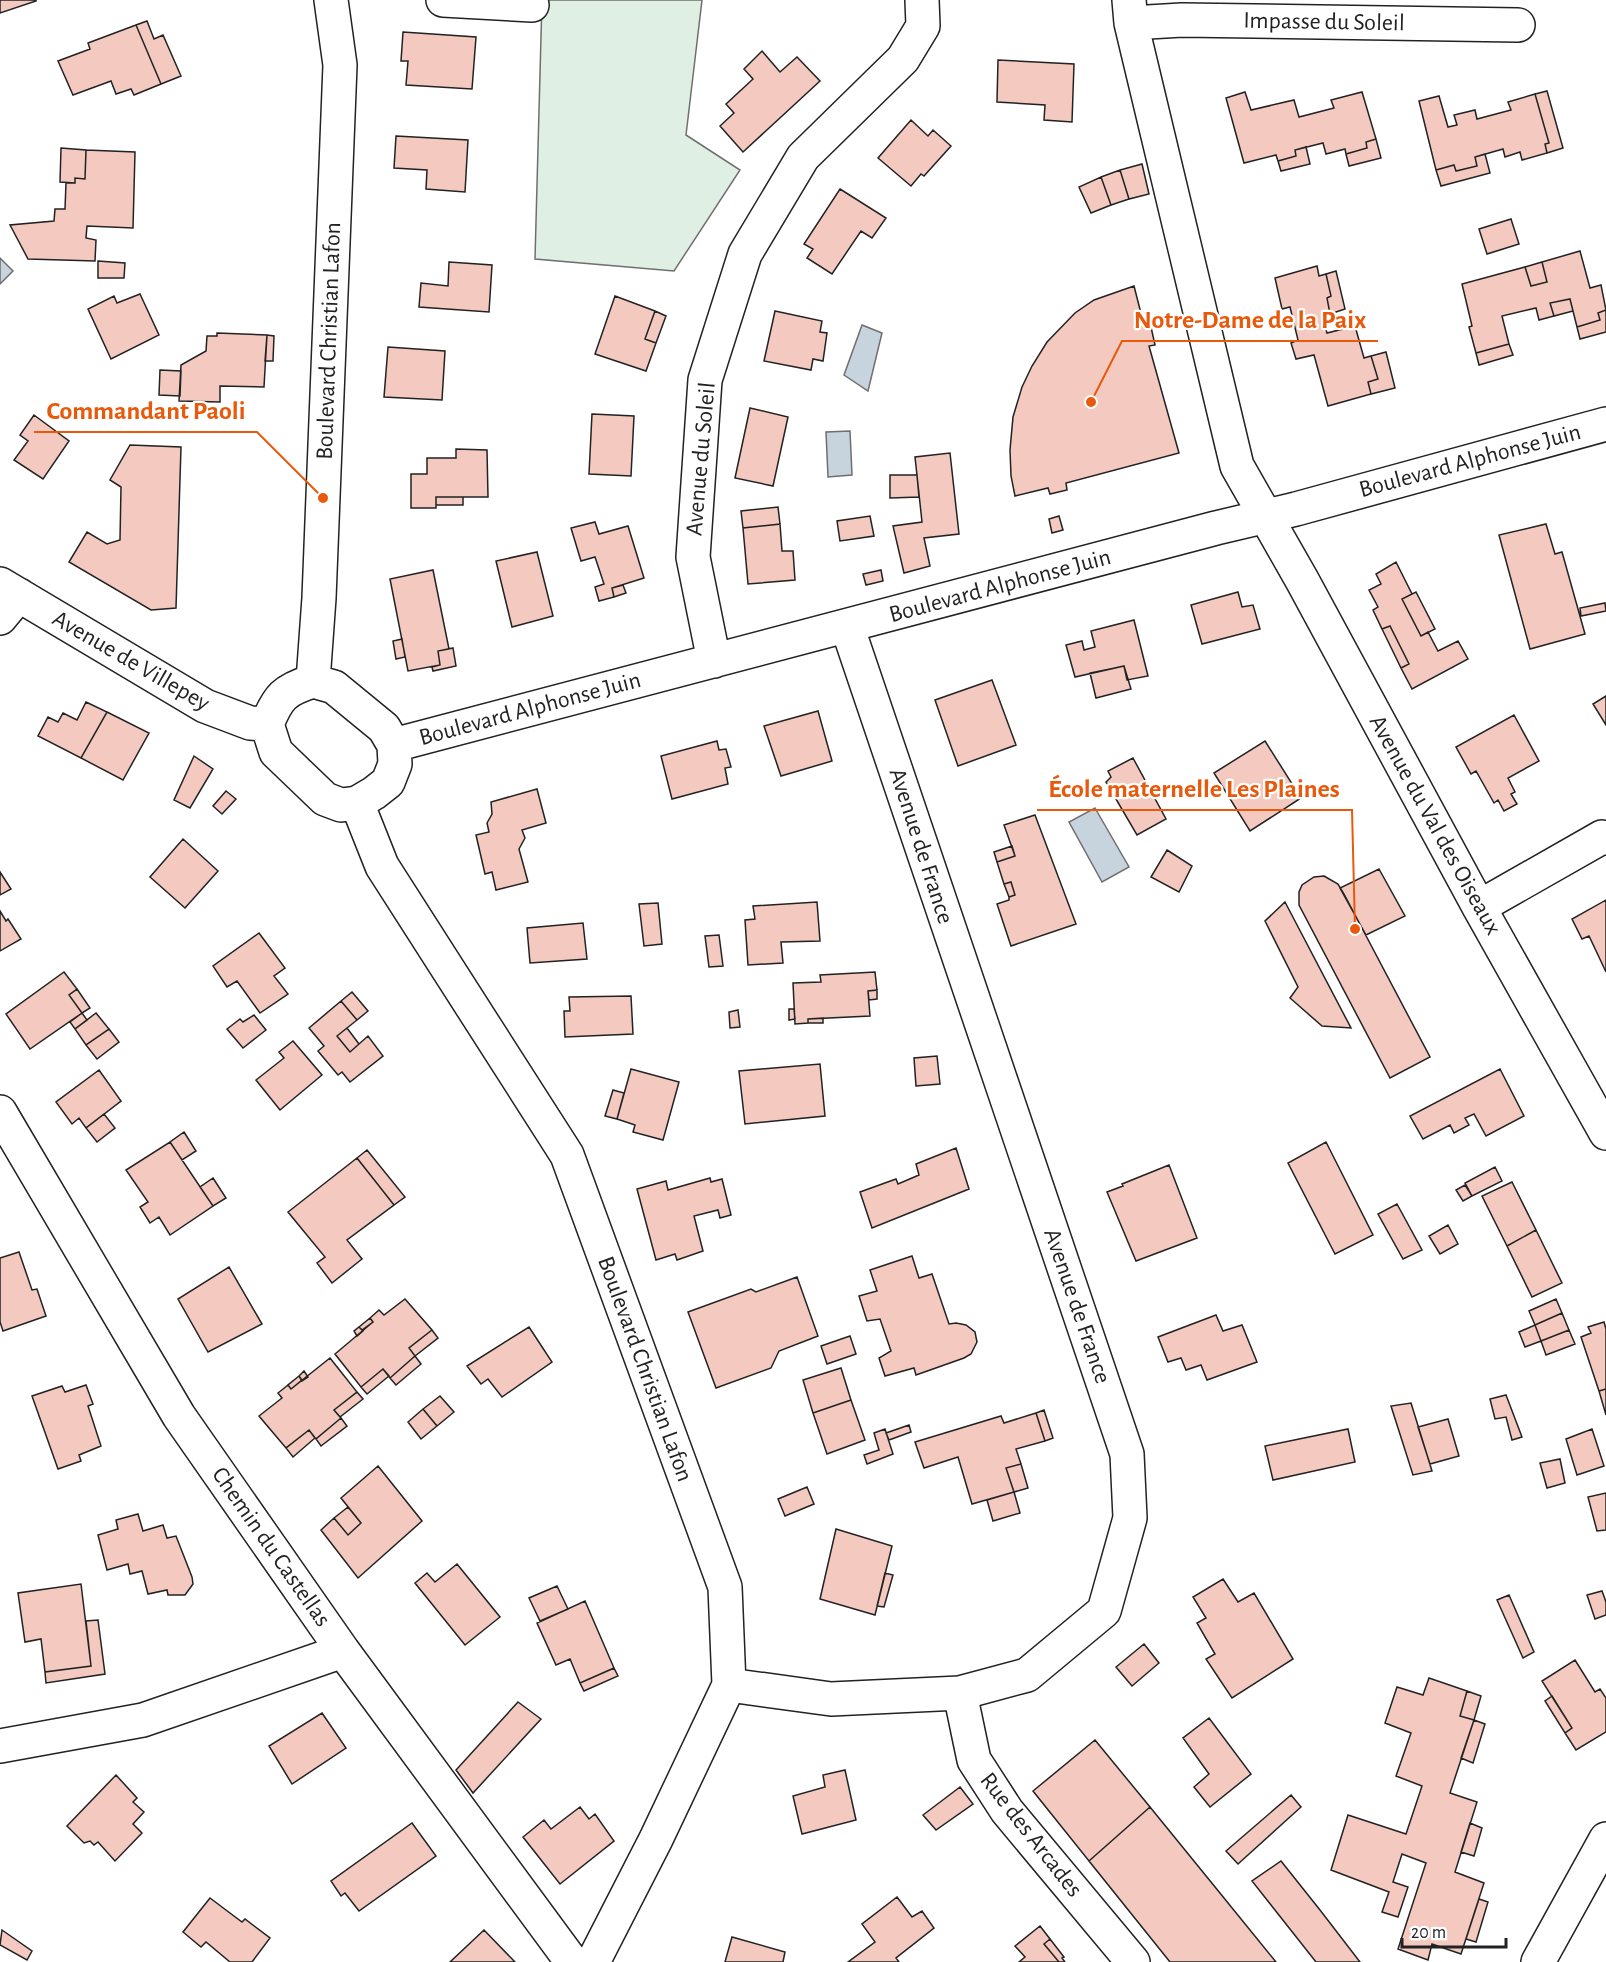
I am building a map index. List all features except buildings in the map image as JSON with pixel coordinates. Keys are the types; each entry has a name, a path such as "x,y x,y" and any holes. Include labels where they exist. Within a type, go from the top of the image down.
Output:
{"street":[{"name":"Boulevard Christian Lafon","path":"313,681 320,571 340,65 331,0"},
{"path":"443,0 532,5"},
{"name":"Avenue du Soleil","path":"714,661 693,557 705,380 745,254 803,157 903,59 923,26 922,0"},
{"name":"Impasse du Soleil","path":"1130,11 1182,20 1518,25"},
{"name":"Avenue du Val des Oiseaux","path":"1130,11 1237,466 1606,1133"},
{"name":"Boulevard Alphonse Juin","path":"394,745 847,627 1606,424"},
{"name":"Avenue de Villepey","path":"6,599 205,706 250,723 267,724"},
{"name":"Avenue de France","path":"729,1685 831,1699 960,1693 1027,1675 1104,1611 1130,1518 1126,1454 847,627"},
{"path":"313,681 334,687 384,728 394,745 395,764 388,782 357,803 341,805 325,799 276,752 267,724 276,703 293,687 313,681"},
{"name":"Boulevard Christian Lafon","path":"357,803 382,866 567,1155 725,1587 729,1685 656,1839 593,1962"},
{"path":"1479,907 1602,837 1606,838"},
{"name":"Chemin du Castellas","path":"0,1112 179,1416 343,1651 572,1962"},
{"path":"0,1746 143,1720 343,1651"},
{"name":"Rue des Arcades","path":"960,1693 974,1760 1007,1811 1133,1962"},
{"path":"1538,1962 1606,1839"}],"green space":[{"path":"542,0 702,0 686,135 740,170 674,271 535,259"}],"shaded area":[{"path":"0,258 13,271 0,284"},
{"path":"862,325 882,333 868,391 844,375"},
{"path":"850,431 852,475 828,477 826,432"},
{"path":"1095,808 1129,867 1102,882 1069,822"}],"place":[{"name":"Notre-Dame de la Paix","path":"1091,402"},
{"name":"Commandant Paoli","path":"323,498"},
{"name":"École maternelle Les Plaines","path":"1355,929"}]}
